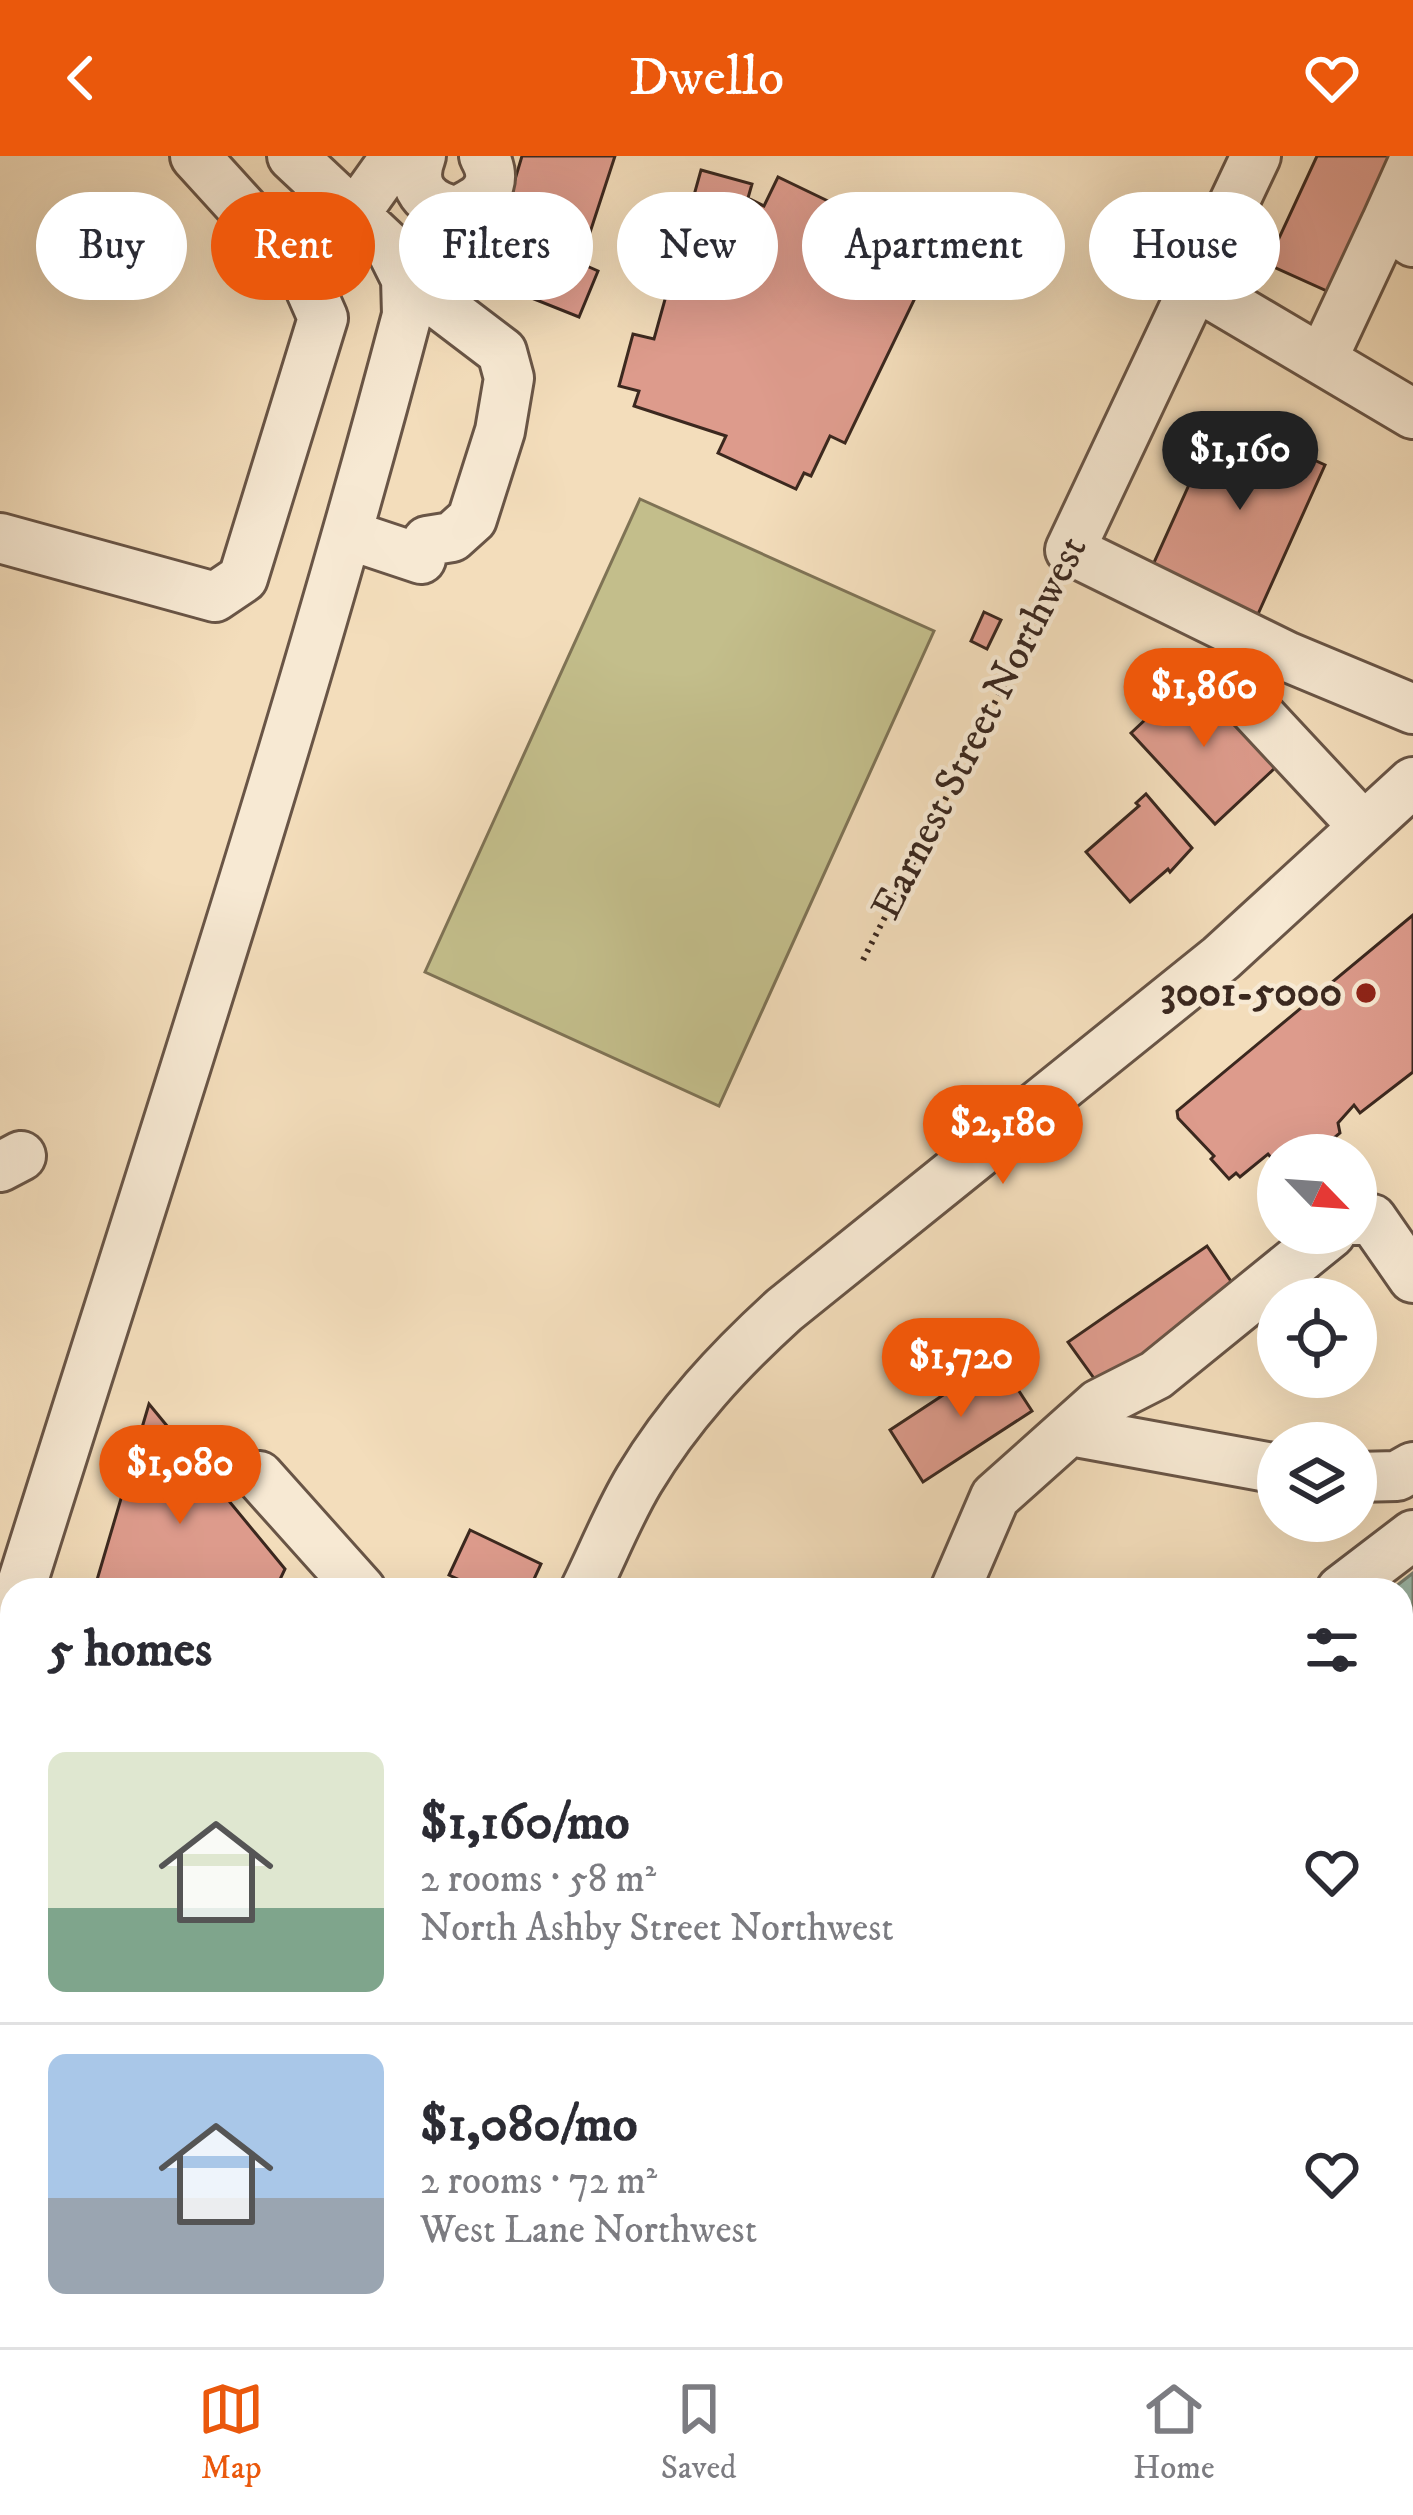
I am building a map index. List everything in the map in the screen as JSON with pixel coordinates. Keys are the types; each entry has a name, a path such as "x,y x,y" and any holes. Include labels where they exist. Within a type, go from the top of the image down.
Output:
{"street":[{"path":"0,538 214,597 243,578 322,318 305,277 195,156"},
{"path":"292,156 330,192"},
{"path":"370,192 396,156"},
{"path":"420,192 415,171 421,156"},
{"path":"484,156 489,165 485,192"},
{"name":"Earnest Street Northwest","path":"1239,192 1256,156"},
{"path":"1322,360 1399,232 1413,164"},
{"path":"375,234 399,265"},
{"path":"24,1578 214,981 349,535 407,315 407,300"},
{"path":"349,535 424,550 452,537 472,519 500,431 509,378 502,352 434,300"},
{"name":"Earnest Street Northwest","path":"1070,550 1188,300"},
{"path":"1220,300 1413,413"},
{"path":"1070,550 1288,657 1413,709"},
{"path":"1240,694 1364,827"},
{"path":"591,1578 637,1483 682,1415 734,1355 1221,958 1413,782"},
{"path":"1377,1226 1413,1278"},
{"path":"960,1578 995,1497 1099,1404 1156,1376 1304,1254"},
{"path":"1070,1431 1257,1465"},
{"path":"1377,1476 1397,1476 1413,1467"},
{"path":"260,1476 350,1578"},
{"path":"1357,1578 1413,1535"}],"path":[{"name":"Earnest Street Northwest","path":"863,960 1070,550"}],"shaded area":[{"path":"640,499 934,631 719,1106 425,972"}],"building":[{"path":"522,156 615,156 593,223 593,192 511,192"},
{"path":"1317,156 1390,156 1327,291 1280,270 1280,236"},
{"path":"701,170 752,184 750,192 695,192"},
{"path":"778,177 809,192 802,192 802,300 914,300 845,443 830,436 811,476 804,473 796,489 718,453 726,436 634,406 639,391 619,386 633,334 654,339 665,300 778,300 778,192 771,192"},
{"path":"536,300 586,300 579,317"},
{"path":"1220,416 1258,427 1255,432 1261,435 1264,428 1289,439 1285,447 1292,450 1294,444 1315,453 1312,459 1325,465 1258,614 1152,567"},
{"path":"984,612 1001,620 987,649 971,641"},
{"path":"1192,676 1276,767 1215,824 1131,733"},
{"path":"1146,794 1192,848 1170,872 1168,869 1130,902 1086,852 1139,806 1136,803"},
{"name":"3001-5000","path":"1413,915 1413,1072 1360,1113 1354,1105 1338,1123 1339,1134 1257,1134 1257,1163 1240,1177 1236,1173 1229,1179 1177,1111"},
{"path":"1207,1246 1239,1293 1101,1388 1068,1342"},
{"path":"998,1359 1032,1411 923,1482 890,1430"},
{"path":"149,1404 285,1569 281,1578 98,1578"},
{"path":"470,1530 541,1564 535,1578 449,1575"}],"place":[{"name":"3001-5000","path":"1366,993"}]}
